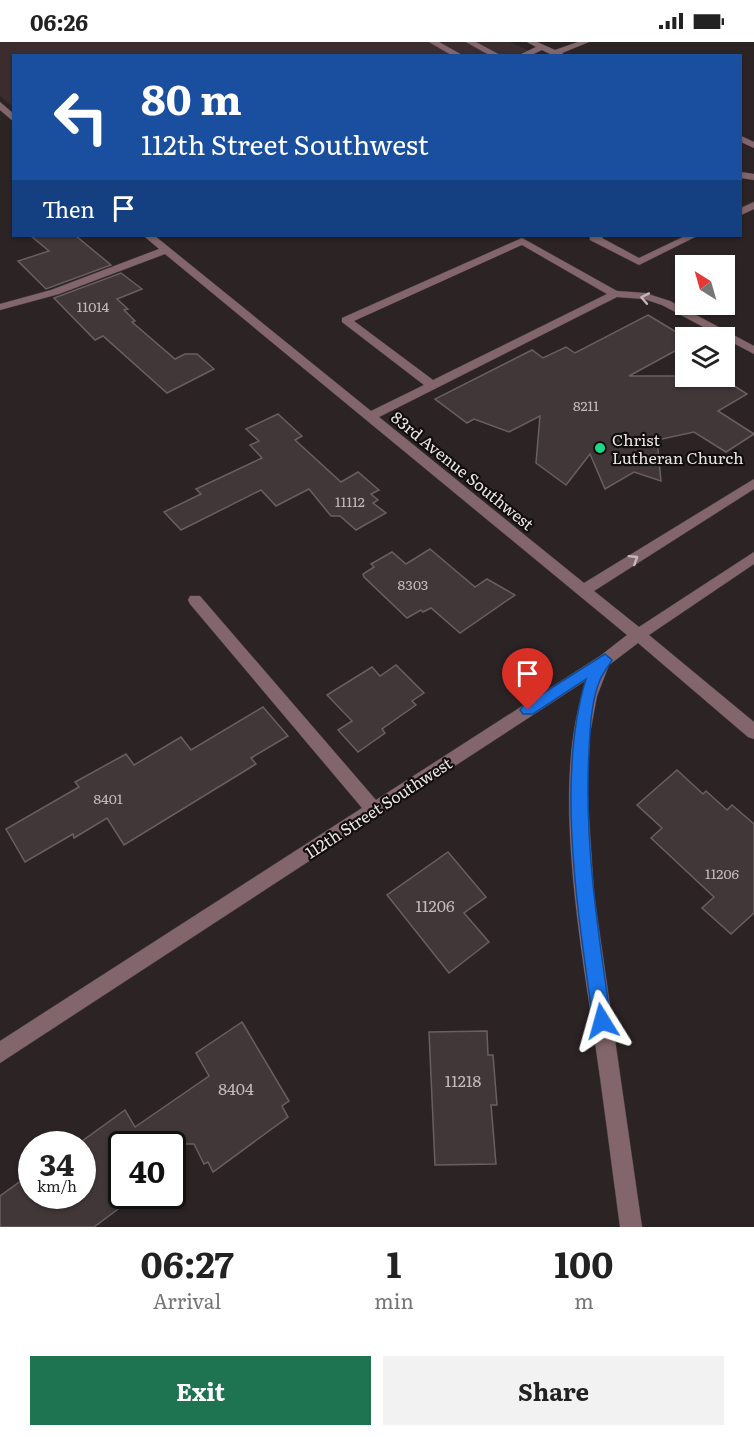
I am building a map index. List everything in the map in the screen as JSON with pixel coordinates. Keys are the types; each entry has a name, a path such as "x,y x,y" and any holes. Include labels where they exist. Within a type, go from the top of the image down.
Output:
{"street":[{"path":"433,42 456,54"},
{"path":"470,42 494,54"},
{"path":"531,42 558,54 585,42"},
{"path":"526,54 543,47"},
{"path":"0,105 12,118"},
{"name":"83rd Avenue Southwest","path":"150,237 638,634 754,732"},
{"path":"596,237 594,238 639,261 690,237"},
{"path":"432,385 345,320 522,241 615,294 645,296 666,303 754,351"},
{"path":"0,307 55,292 166,250"},
{"path":"371,416 615,294"},
{"path":"584,590 754,483"},
{"name":"112th Street Southwest","path":"0,1053 605,660 638,634 754,557"},
{"path":"195,600 374,810"},
{"path":"605,660 594,678 588,696 582,736 578,797 589,930 631,1227"}],"shaded area":[{"path":"0,42 510,42 537,54 12,54 12,106 0,96"}],"building":[{"path":"32,237 77,237 111,265 46,289 18,261 49,251"},
{"path":"121,273 142,289 117,299 128,309 124,310 135,321 132,322 175,359 185,354 197,354 214,369 167,393 103,336 95,340 54,298"},
{"path":"648,315 675,331 675,351 629,376 675,376 675,387 735,386 747,394 718,411 754,434 726,452 694,432 657,440 661,481 634,472 605,489 590,454 566,485 536,463 540,416 509,432 474,419 467,423 435,399 532,350 543,358 566,347 575,353"},
{"path":"278,414 302,436 295,440 341,482 358,472 379,490 371,494 378,500 373,503 386,513 356,530 340,516 331,516 309,489 276,506 261,490 181,530 164,512 201,494 196,489 262,458 250,445 259,441 246,429"},
{"path":"430,549 475,587 487,579 515,595 460,633 431,608 423,612 421,610 407,618 364,577 363,574 374,567 371,564 392,552 406,564"},
{"path":"396,665 424,693 412,701 416,705 382,729 385,733 358,752 338,730 352,721 327,695 372,667 380,676"},
{"path":"263,707 288,736 251,758 256,764 124,845 107,818 74,838 73,834 25,862 6,829 79,787 75,782 126,754 134,765 181,737 191,750"},
{"path":"677,770 703,794 706,791 727,810 732,805 754,824 754,913 731,934 702,908 714,897 651,838 662,828 637,805"},
{"path":"448,852 486,897 464,913 489,942 449,973 387,895"},
{"path":"242,1022 289,1101 282,1106 288,1117 213,1172 208,1162 204,1164 194,1144 186,1144 186,1131 108,1131 108,1209 118,1209 94,1227 0,1227 0,1196 18,1183 18,1209 96,1209 96,1131 125,1110 135,1127 209,1076 196,1053"},
{"path":"487,1031 488,1055 493,1055 497,1105 491,1105 496,1164 435,1165 429,1032"}],"place":[{"name":"Christ Lutheran Church","path":"600,448"}],"route":[{"path":"528,710 605,660 594,678 588,696 582,736 578,797 589,930 602,1021"}]}
